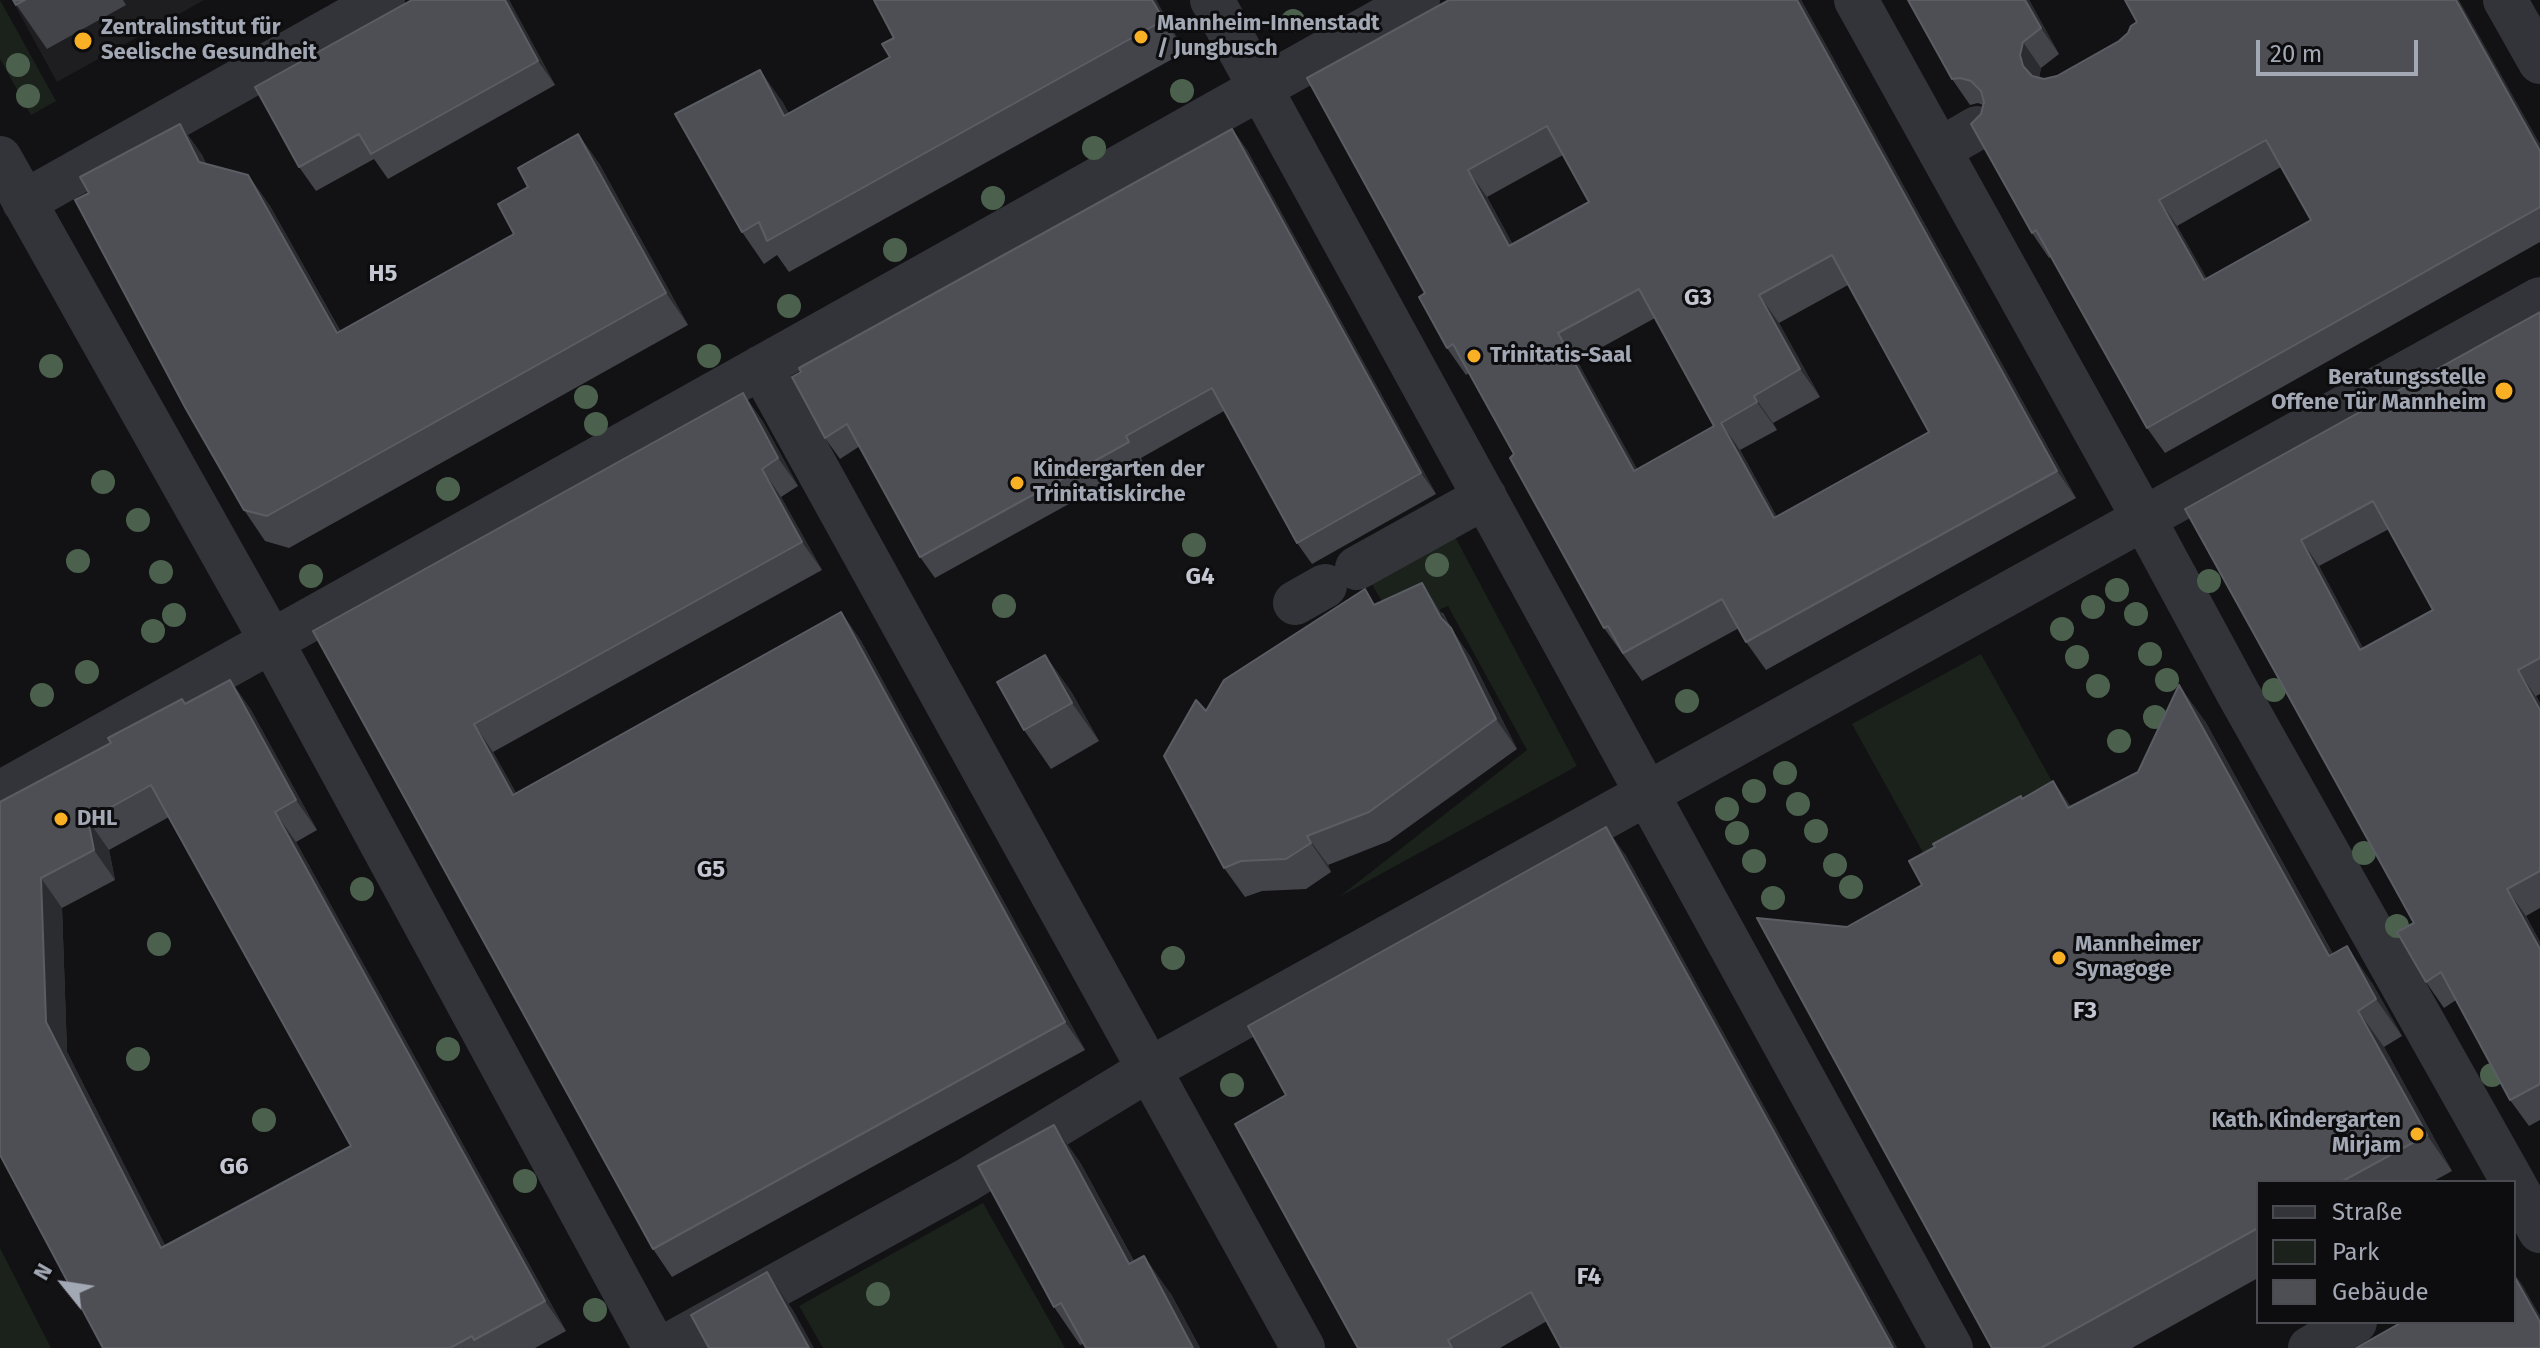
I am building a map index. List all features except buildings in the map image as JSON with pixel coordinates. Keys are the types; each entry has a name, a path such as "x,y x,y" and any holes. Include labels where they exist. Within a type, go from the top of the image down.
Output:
{"street":[{"path":"24,202 383,0"},
{"path":"1212,0 1951,1348"},
{"path":"0,793 1418,0"},
{"path":"1856,0 2238,693 2511,1180"},
{"path":"2505,0 2540,62"},
{"path":"1939,150 1977,128"},
{"path":"0,158 272,642 655,1348"},
{"path":"663,1348 967,1180 1148,1070 2540,299"},
{"path":"761,367 1303,1348"},
{"path":"1325,586 1485,497"},
{"path":"2516,1190 2532,1227"},
{"path":"2310,1348 2352,1324"}],"shaded area":[{"name":"Zentralinstitut für Seelische Gesundheit","path":"12,0 204,0 57,82"}],"green space":[{"path":"0,0 56,101 31,115 0,59"},
{"path":"1437,503 1577,766 1339,897 1527,750 1448,606 1397,628 1353,551"},
{"path":"1981,654 2054,785 1925,856 1852,724"},
{"path":"983,1203 1065,1348 823,1348 799,1306"},
{"path":"0,1248 51,1348 0,1348"}],"place":[{"name":"Mannheim-Innenstadt / Jungbusch","path":"1141,37"},
{"name":"Zentralinstitut für Seelische Gesundheit","path":"83,41"},
{"name":"Trinitatis-Saal","path":"1474,356"},
{"name":"Beratungsstelle Offene Tür Mannheim","path":"2504,391"},
{"name":"Kindergarten der Trinitatiskirche","path":"1017,483"},
{"name":"DHL","path":"61,819"},
{"name":"Mannheimer Synagoge","path":"2059,958"},
{"name":"Kath. Kindergarten Mirjam","path":"2417,1134"}],"district":[{"name":"H5","path":"383,274"},
{"name":"G3","path":"1698,298"},
{"name":"G4","path":"1200,577"},
{"name":"G5","path":"711,870"},
{"name":"F3","path":"2085,1011"},
{"name":"G6","path":"234,1167"},
{"name":"F4","path":"1589,1277"}]}
